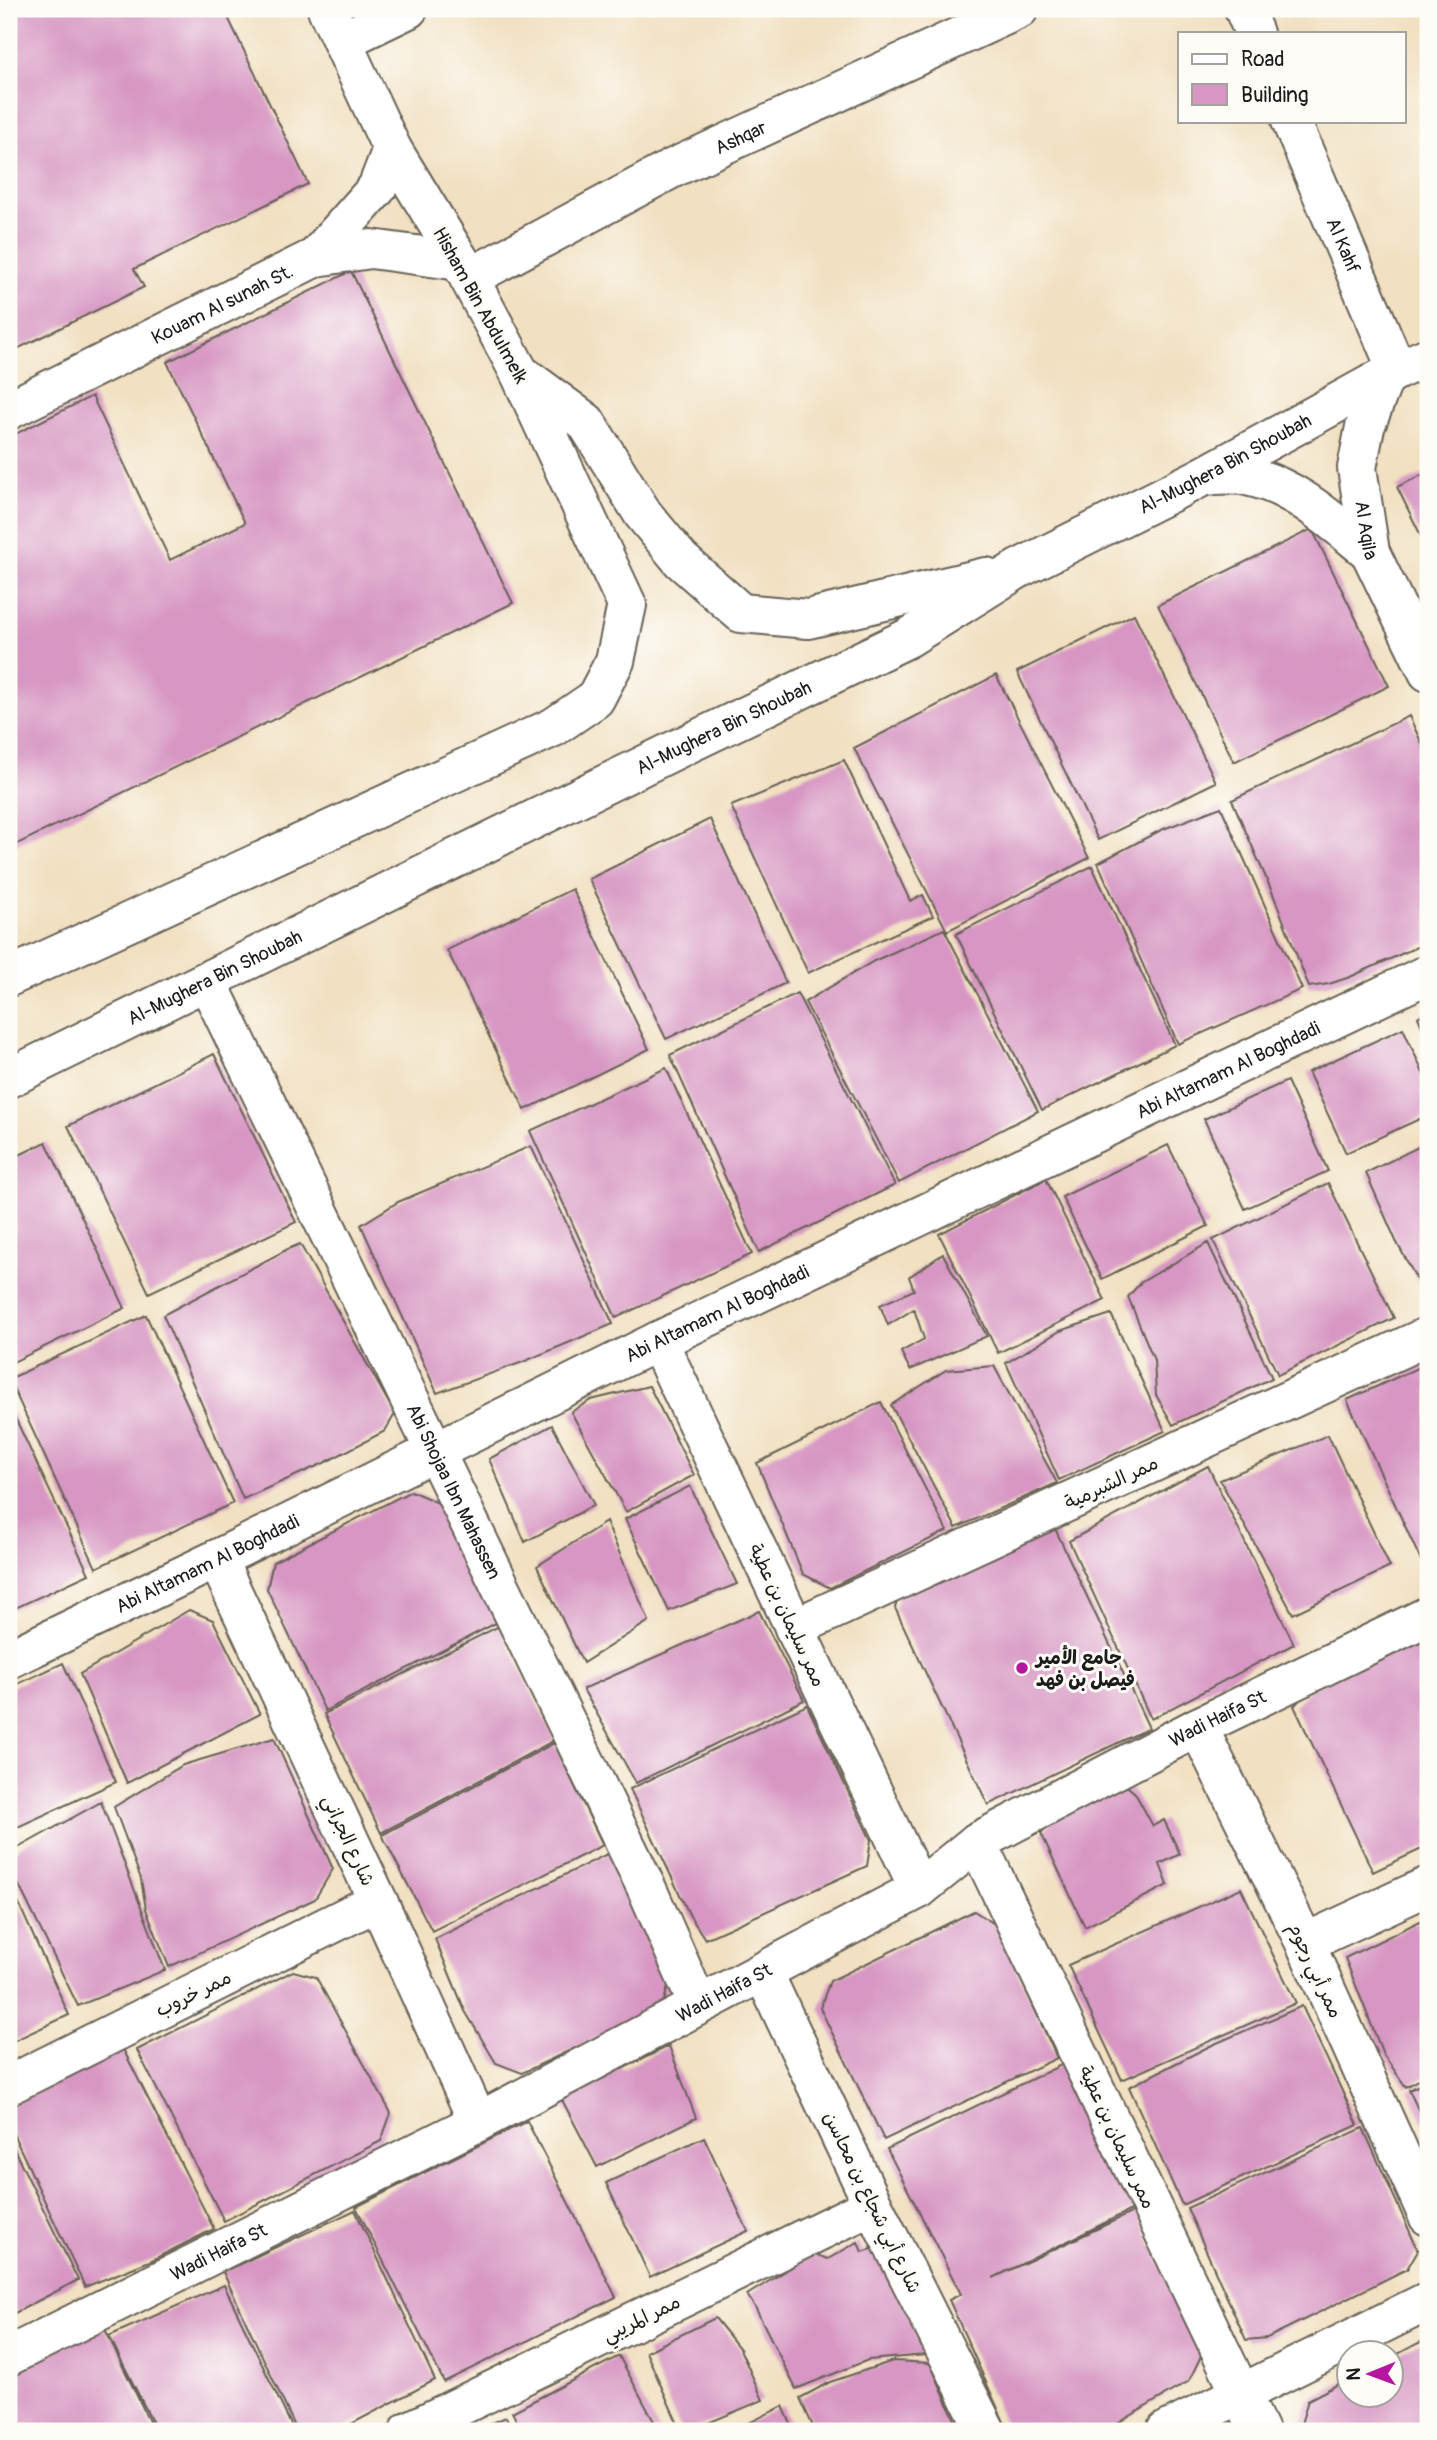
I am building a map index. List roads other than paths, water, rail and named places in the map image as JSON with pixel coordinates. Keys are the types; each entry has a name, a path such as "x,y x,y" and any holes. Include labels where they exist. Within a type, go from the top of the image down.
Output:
{"street":[{"path":"335,25 408,9"},
{"name":"Ashqar","path":"464,270 673,168 1019,9"},
{"path":"1244,9 1254,32"},
{"name":"Hisham Bin Abdulmelk","path":"9,977 554,727 595,699 615,661 627,605 520,374 464,270 392,149 335,25"},
{"name":"Al Kahf","path":"1292,122 1413,364"},
{"name":"Kouam Al sunah St.","path":"9,410 316,257 377,188 392,149"},
{"path":"316,257 371,248 464,270"},
{"name":"Al-Mughera Bin Shoubah","path":"9,1078 908,638 1018,569 1204,476 1413,364"},
{"name":"Al Aqila","path":"1413,364 1365,427 1357,468 1370,552 1428,672"},
{"path":"520,374 586,422 643,514 681,560 741,612 808,619 1018,569"},
{"path":"1204,476 1245,475 1271,483 1303,499 1370,552"},
{"name":"Abi Altamam Al Boghdadi","path":"9,1659 658,1341 1428,974"},
{"name":"Abi Shojaa Ibn Mahassen","path":"206,981 647,1889 698,2005"},
{"name":"ممر الشبرمية","path":"794,1628 1428,1336"},
{"name":"ممر سليمان بن عطية","path":"658,1341 919,1889"},
{"name":"شارع الجراني","path":"217,1559 378,1901 478,2122"},
{"name":"Wadi Haifa St","path":"9,2356 478,2122 919,1889 977,1842 1198,1727 1428,1616"},
{"name":"ممر أبي رجوم","path":"1198,1727 1305,1944 1428,2216"},
{"name":"ممر سليمان بن عطية","path":"977,1842 1259,2431"},
{"path":"1305,1944 1428,1886"},
{"name":"ممر خروب","path":"9,2085 378,1901"},
{"name":"شارع أبي شجاع بن محاسن","path":"763,1972 873,2205 986,2431"},
{"name":"ممر المريبي","path":"409,2431 873,2205"},
{"path":"1166,2431 1428,2301"}],"place":[{"name":"جامع الأمير فيصل بن فهد","path":"1022,1668"}]}
